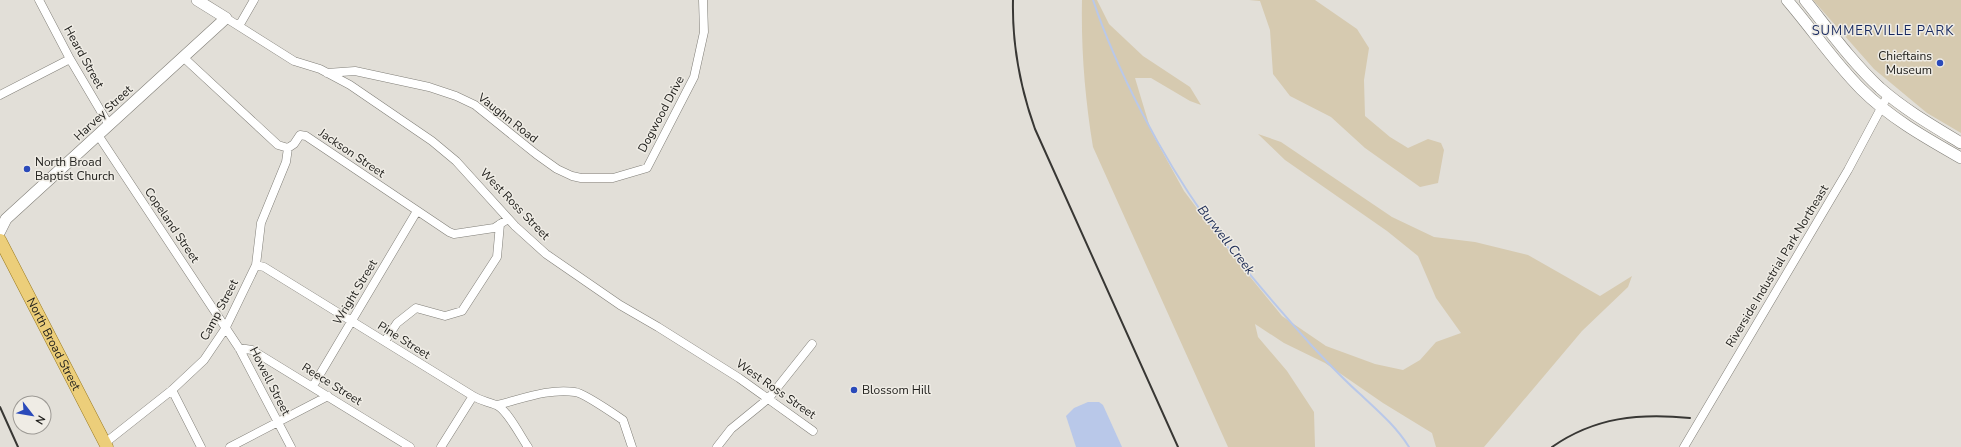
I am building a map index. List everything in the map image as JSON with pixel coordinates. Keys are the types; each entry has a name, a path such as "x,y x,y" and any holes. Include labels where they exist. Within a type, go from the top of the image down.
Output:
{"main road":[{"name":"West Ross Street","path":"197,0 226,18"},
{"path":"1787,0 1856,84 1882,108 1912,130 1961,158"},
{"path":"1805,0 1864,72 1888,95 1909,112 1961,142"},
{"name":"Harvey Street","path":"0,230 6,219 226,18"},
{"name":"North Broad Street","path":"0,240 106,445"}],"street":[{"name":"Heard Street","path":"39,0 70,59 109,126"},
{"path":"239,26 254,0"},
{"name":"Dogwood Drive","path":"647,168 694,77 704,32 703,0"},
{"name":"West Ross Street","path":"226,18 294,62 320,69 350,85 446,151 508,219 546,254 585,282 769,398 813,431"},
{"path":"183,57 278,145 288,148"},
{"path":"0,95 70,59"},
{"name":"Vaughn Road","path":"327,73 355,71 429,87 456,96 475,105 536,154 557,169 572,176 581,178 613,178 647,168"},
{"name":"Riverside Industrial Park Northeast","path":"1684,447 1845,175 1888,95"},
{"name":"Copeland Street","path":"98,135 225,329"},
{"name":"Jackson Street","path":"288,148 294,144 300,135 306,136 417,212 454,234 494,228 508,219"},
{"name":"Camp Street","path":"106,445 172,390 204,360 225,329 256,265 261,223 286,162 288,148"},
{"name":"Wright Street","path":"313,386 417,212"},
{"path":"384,341 396,323 416,308 445,316 462,311 497,257 500,224"},
{"name":"Pine Street","path":"256,265 264,267 485,403 497,405"},
{"name":"Howell Street","path":"225,329 239,348 291,447"},
{"path":"717,447 731,430 769,398 812,344"},
{"name":"Reece Street","path":"239,348 252,350 313,386 408,447"},
{"path":"172,390 201,447"},
{"path":"497,405 523,399 540,393 577,392 623,420 632,447"},
{"path":"230,447 328,396"},
{"path":"441,447 473,396"},
{"path":"497,405 506,414 528,447"}],"shaded area":[{"path":"1082,0 1097,0 1109,24 1143,56 1190,87 1201,105 1190,101 1151,78 1135,78 1151,131 1184,191 1229,251 1282,316 1326,346 1375,364 1403,370 1420,360 1436,342 1461,333 1436,298 1418,256 1387,231 1285,160 1258,134 1281,142 1392,217 1434,237 1475,242 1528,255 1600,296 1632,276 1628,287 1582,331 1484,447 1436,447 1432,433 1383,403 1325,363 1284,343 1255,324 1258,337 1287,371 1314,412 1315,447 1228,447 1093,147 1084,74"},
{"path":"1249,0 1315,0 1357,29 1369,48 1364,80 1365,116 1390,137 1408,148 1428,139 1441,143 1444,150 1438,183 1420,187 1365,148 1331,117 1290,96 1273,74 1270,30 1260,1"},
{"path":"1813,0 1961,0 1961,133 1927,113 1874,69"}],"water":[{"path":"1088,402 1099,402 1103,405 1122,447 1076,447 1066,416 1074,408"}],"waterway":[{"name":"Burwell Creek","path":"1093,0 1127,84 1172,167 1205,217 1244,267 1299,331 1342,377 1386,419 1404,439 1409,447"}],"railway":[{"path":"1013,0 1014,33 1018,66 1025,97 1035,129 1178,447"},
{"path":"0,407 18,447"},
{"path":"1552,447 1585,429 1618,419 1653,416 1690,418"}],"place":[{"name":"Chieftains Museum","path":"1940,63"},
{"name":"North Broad Baptist Church","path":"27,169"},
{"name":"Blossom Hill","path":"854,390"}],"district":[{"name":"SUMMERVILLE PARK","path":"1883,31"}]}
